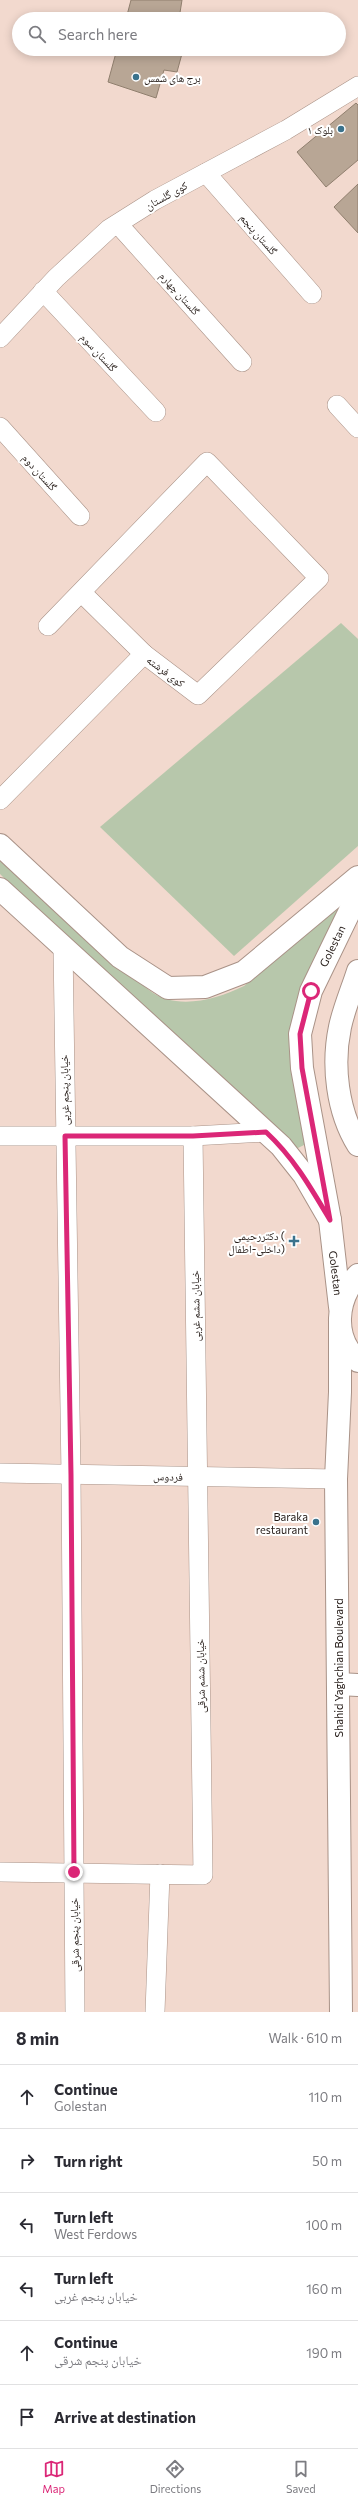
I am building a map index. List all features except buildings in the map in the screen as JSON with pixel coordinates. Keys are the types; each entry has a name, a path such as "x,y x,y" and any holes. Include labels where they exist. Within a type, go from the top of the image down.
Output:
{"main road":[{"path":"0,845 120,957 168,988 205,987 244,972 358,877"},
{"path":"0,889 281,1146 304,1175 330,1220"},
{"name":"Golestan","path":"340,1315 330,1220 302,1068 300,1034 311,991 358,894"},
{"path":"358,971 340,1026 336,1054 339,1093 350,1131 358,1145"},
{"path":"336,1054 358,1020"},
{"path":"358,1275 346,1290 340,1315 344,1341 358,1361"},
{"name":"Shahid Yaghchian Boulevard","path":"340,1315 340,1392 336,1479 348,1684 341,2012"}],"street":[{"name":"کوی گلستان","path":"0,338 43,292 118,224 206,173 286,130 358,86"},
{"name":"گلستان پنجم","path":"206,173 312,294"},
{"name":"گلستان چهارم","path":"118,224 242,362"},
{"name":"گلستان سوم","path":"43,292 156,412"},
{"path":"336,405 358,428"},
{"name":"گلستان دوم","path":"0,427 80,516"},
{"name":"کوی فرشته","path":"0,800 144,654 198,694 320,578 207,462 82,593"},
{"path":"48,626 82,593 144,654"},
{"name":"خیابان پنجم غربی","path":"63,946 71,1475"},
{"path":"0,1136 193,1136 266,1132"},
{"name":"خیابان ششم غربی","path":"193,1136 197,1477"},
{"name":"فردوس","path":"0,1474 336,1479"},
{"name":"خیابان پنجم شرقی","path":"71,1475 75,2012"},
{"name":"خیابان ششم شرقی","path":"160,1874 203,1875 197,1477"},
{"path":"0,1872 160,1874 155,2012"}],"green space":[{"path":"341,623 358,639 358,846 234,956 100,827"},
{"path":"0,858 73,929 149,990 171,1000 183,1002 208,999 244,986 353,892 309,978 307,1139 304,1145 298,1148 291,1145 29,903 0,874"}],"place":[{"name":"برج های شمس","path":"136,77"},
{"name":"بلوک ۱","path":"341,129"},
{"name":"دکتررحیمی ( داخلی-اطفال)","path":"294,1241"},
{"name":"Baraka restaurant","path":"316,1522"}],"route":[{"path":"74,1872 71,1475 65,1136 193,1136 266,1132 281,1146 304,1175 330,1220 302,1068 300,1034 311,991"}]}
